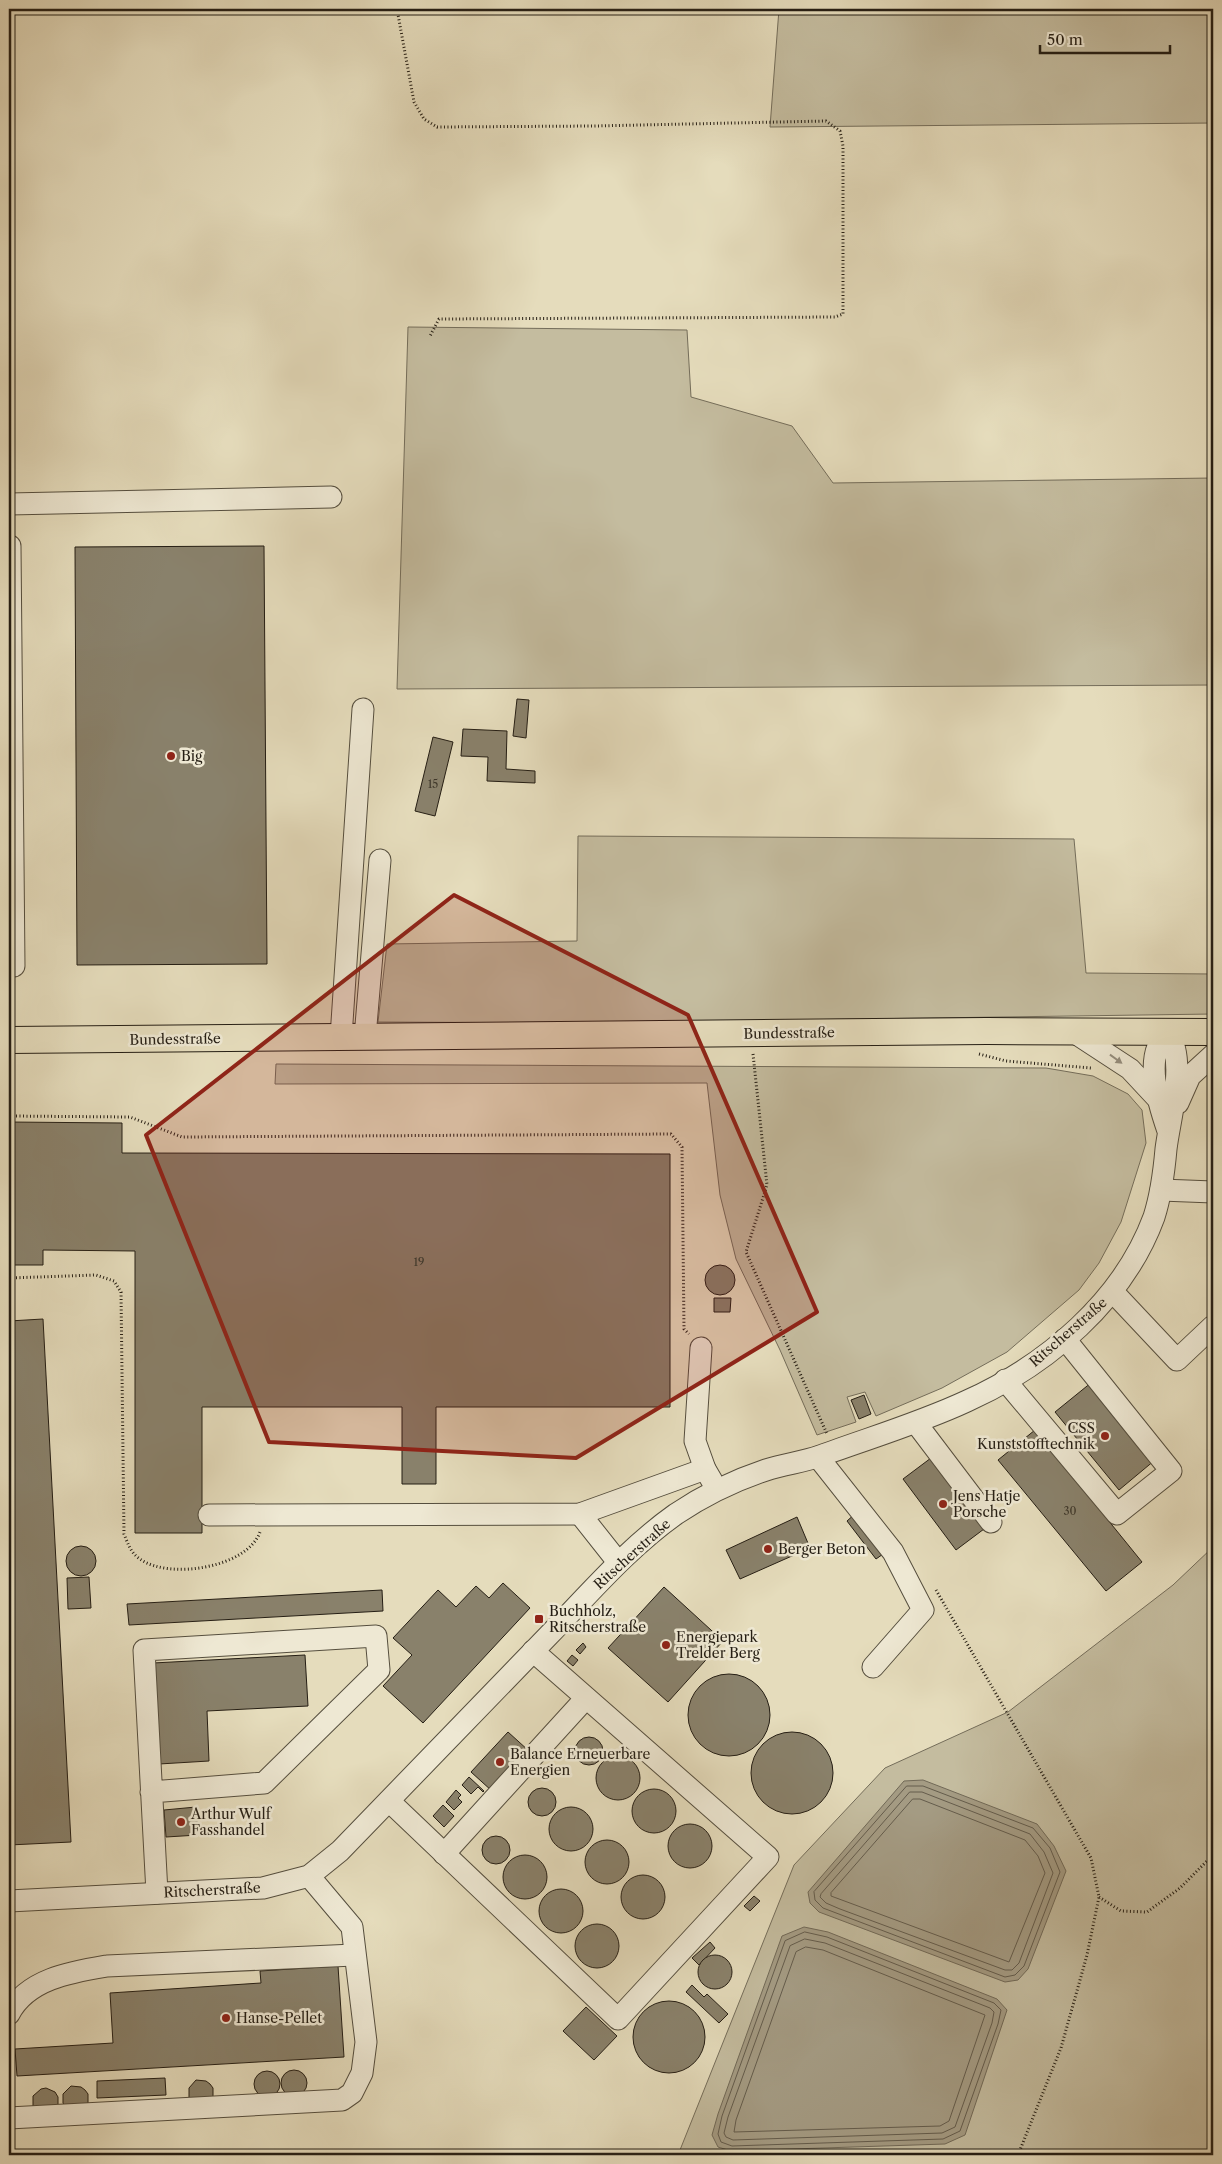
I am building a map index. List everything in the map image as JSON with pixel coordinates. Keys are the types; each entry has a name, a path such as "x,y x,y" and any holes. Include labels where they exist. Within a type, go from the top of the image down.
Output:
{"main road":[{"name":"Bundesstraße","path":"9,1040 987,1030 1075,1033 1213,1032"}],"street":[{"path":"9,504 331,497"},
{"path":"10,546 10,736 14,966"},
{"path":"353,1037 362,709"},
{"path":"353,1037 380,860"},
{"name":"Ritscherstraße","path":"1075,1033 1124,1065 1156,1098"},
{"name":"Ritscherstraße","path":"9,1901 263,1888 309,1876 340,1851 618,1562 676,1514 718,1490 765,1470 827,1453 916,1423 969,1400 1024,1370 1065,1339 1114,1292 1144,1241 1154,1215 1160,1190 1168,1131 1177,1060 1174,1045 1168,1033 1159,1044 1155,1060 1156,1098 1168,1131"},
{"name":"Ritscherstraße","path":"1168,1131 1190,1076 1213,1055"},
{"path":"1160,1190 1213,1192"},
{"path":"1114,1292 1178,1360 1213,1326"},
{"path":"1005,1380 1117,1514 1171,1470 1065,1339"},
{"path":"701,1348 695,1441 705,1469 718,1490"},
{"path":"916,1423 990,1522"},
{"path":"827,1453 892,1552 923,1610 873,1667"},
{"path":"209,1514 580,1514 705,1469"},
{"path":"580,1514 618,1562"},
{"path":"151,1792 264,1783 379,1670 376,1636 144,1650 151,1792 157,1893"},
{"path":"388,1801 618,2019 768,1857 533,1652"},
{"path":"444,1854 586,1698"},
{"path":"9,2118 342,2100 352,2093 362,2073 366,2042 352,1927 309,1876"},
{"path":"9,2014 15,2003 41,1983 76,1971 107,1966 354,1955"}],"path":[{"path":"397,9 414,102 424,119 437,127 826,121 840,131 843,146 843,314 835,317 653,320 439,319 430,336"},
{"path":"752,1033 767,1185 746,1252 821,1424 827,1453"},
{"path":"9,1116 130,1117 182,1136 671,1134 682,1147 684,1329 701,1348"},
{"path":"9,1278 96,1274 114,1282 121,1292 124,1534 130,1550 141,1560 159,1568 215,1567 239,1556 252,1544 260,1534 261,1515"},
{"path":"935,1587 1091,1858 1099,1897 1087,1956 1061,2048 1018,2155"},
{"path":"1099,1897 1121,1911 1147,1912 1180,1888 1213,1855"}],"highlighted area":[{"path":"454,895 688,1015 817,1312 576,1458 269,1442 146,1135"}],"shaded area":[{"path":"779,9 1213,9 1213,123 770,127"},
{"path":"408,327 687,330 691,397 792,426 833,483 1213,478 1213,685 397,689"},
{"path":"578,836 1074,839 1086,973 1213,974 1213,1014 577,1023 378,1022 387,944 577,941"},
{"path":"276,1064 1046,1068 1093,1076 1128,1094 1142,1110 1146,1143 1121,1222 1099,1263 1079,1290 1007,1352 942,1388 876,1416 865,1392 847,1397 856,1422 817,1435 780,1350 736,1259 720,1195 707,1083 275,1084"},
{"path":"1213,1547 1213,2155 678,2155 794,1865 885,1768 1008,1712 1173,1585"}],"water":[{"path":"923,1780 1037,1824 1054,1846 1066,1871 1028,1969 1018,1980 1005,1982 819,1912 810,1903 808,1892 904,1781"},
{"path":"804,1927 828,1932 997,1999 1007,2010 965,2135 945,2144 731,2151 718,2147 712,2135 718,2114 782,1936"}],"building":[{"name":"Big","path":"264,546 267,964 77,965 75,547"},
{"path":"517,699 529,700 526,738 513,736"},
{"path":"463,729 507,731 506,769 535,771 535,783 487,781 488,757 461,756"},
{"path":"433,737 453,742 435,816 415,811"},
{"path":"9,1122 122,1123 122,1153 670,1154 670,1407 436,1407 436,1484 402,1484 402,1407 202,1407 202,1533 135,1533 135,1251 43,1250 43,1265 9,1265"},
{"path":"720,1265 731,1269 735,1280 731,1291 720,1295 709,1291 705,1280 709,1269"},
{"path":"714,1298 731,1298 730,1312 714,1312"},
{"path":"43,1319 71,1842 9,1845 9,1321"},
{"name":"CSS Kunststofftechnik","path":"1092,1382 1155,1460 1119,1490 1055,1412"},
{"path":"864,1395 871,1414 859,1419 851,1400"},
{"path":"1035,1430 1142,1562 1106,1591 998,1460"},
{"name":"Jens Hatje Porsche","path":"931,1458 984,1529 956,1550 903,1479"},
{"path":"856,1513 886,1552 876,1559 847,1521"},
{"name":"Berger Beton","path":"797,1517 810,1548 740,1579 726,1550"},
{"path":"81,1546 87,1547 95,1555 95,1567 87,1575 81,1576 75,1575 67,1567 66,1561 67,1555 75,1547"},
{"path":"89,1577 91,1608 68,1609 67,1578"},
{"path":"503,1583 530,1608 423,1723 383,1686 412,1655 393,1638 438,1590 456,1607 476,1586 489,1598"},
{"name":"Energiepark Trelder Berg","path":"664,1587 723,1641 668,1702 608,1648"},
{"path":"382,1590 383,1611 129,1625 127,1604"},
{"path":"583,1643 586,1647 580,1654 576,1650"},
{"path":"305,1655 308,1706 207,1711 209,1761 159,1764 153,1663"},
{"path":"572,1655 578,1660 573,1666 567,1661"},
{"path":"729,1674 745,1677 758,1686 767,1699 770,1715 767,1731 758,1744 745,1753 729,1756 713,1753 700,1744 691,1731 688,1715 691,1699 700,1686 713,1677"},
{"name":"Balance Erneuerbare Energien","path":"508,1732 529,1751 492,1791 471,1772"},
{"path":"792,1732 808,1735 821,1744 830,1757 833,1773 830,1789 821,1802 808,1811 792,1814 776,1811 763,1802 754,1789 751,1773 754,1757 763,1744 776,1735"},
{"path":"589,1737 599,1741 603,1751 599,1761 589,1765 579,1761 575,1751 579,1741"},
{"path":"622,1756 634,1762 639,1769 639,1787 634,1794 627,1799 614,1800 606,1797 599,1790 596,1774 599,1766 606,1759"},
{"path":"469,1777 483,1792 478,1787 471,1794 462,1785"},
{"path":"542,1788 552,1792 556,1802 552,1812 542,1816 532,1812 528,1802 532,1792"},
{"path":"658,1789 670,1795 675,1802 675,1820 670,1827 663,1832 650,1833 642,1830 635,1823 632,1807 635,1799 642,1792"},
{"path":"456,1790 461,1795 458,1798 462,1802 454,1810 446,1802"},
{"path":"443,1805 454,1816 444,1827 433,1816"},
{"name":"Arthur Wulf Fasshandel","path":"196,1807 198,1835 166,1837 164,1810"},
{"path":"575,1807 587,1813 592,1820 592,1838 587,1845 580,1850 567,1851 559,1848 552,1841 549,1825 552,1817 559,1810"},
{"path":"694,1824 706,1830 711,1837 711,1855 706,1862 699,1867 686,1868 678,1865 671,1858 668,1842 671,1834 678,1827"},
{"path":"496,1836 506,1840 510,1850 506,1860 496,1864 486,1860 482,1850 486,1840"},
{"path":"611,1840 623,1846 628,1853 628,1871 623,1878 616,1883 603,1884 595,1881 588,1874 585,1858 588,1850 595,1843"},
{"path":"529,1855 541,1861 546,1868 546,1886 541,1893 534,1898 521,1899 513,1896 506,1889 503,1873 506,1865 513,1858"},
{"path":"647,1875 659,1881 664,1888 664,1906 659,1913 652,1918 639,1919 631,1916 624,1909 621,1893 624,1885 631,1878"},
{"path":"565,1889 577,1895 582,1902 582,1920 577,1927 570,1932 557,1933 549,1930 542,1923 539,1907 542,1899 549,1892"},
{"path":"754,1896 760,1901 750,1911 744,1906"},
{"path":"601,1924 613,1930 618,1937 618,1955 613,1962 606,1967 593,1968 585,1965 578,1958 575,1942 578,1934 585,1927"},
{"path":"710,1942 715,1948 699,1965 692,1958"},
{"path":"715,1955 727,1960 732,1972 727,1984 715,1989 703,1984 698,1972 703,1960"},
{"name":"Hanse-Pellet","path":"338,1966 344,2057 17,2076 15,2049 113,2043 110,1993 261,1983 260,1971"},
{"path":"692,1985 704,1997 707,1994 728,2014 719,2023 686,1992"},
{"path":"669,2001 689,2007 699,2017 705,2037 699,2057 689,2067 669,2073 649,2067 639,2057 633,2037 639,2017 649,2007"},
{"path":"586,2007 617,2036 594,2060 563,2031"},
{"path":"294,2070 303,2074 307,2083 303,2092 294,2096 285,2092 281,2083 285,2074"},
{"path":"267,2071 276,2075 280,2084 276,2093 267,2097 258,2093 254,2084 258,2075"},
{"path":"165,2078 166,2095 97,2098 97,2081"},
{"path":"196,2080 206,2081 210,2084 213,2088 213,2098 189,2098 189,2088"},
{"path":"71,2086 81,2087 85,2090 88,2094 88,2104 66,2108 63,2103 63,2094"},
{"path":"46,2088 55,2092 58,2097 58,2106 36,2110 33,2106 33,2096 41,2089"}],"place":[{"name":"Big","path":"171,756"},
{"name":"CSS Kunststofftechnik","path":"1105,1436"},
{"name":"Jens Hatje Porsche","path":"943,1504"},
{"name":"Berger Beton","path":"768,1549"},
{"name":"Buchholz, Ritscherstraße","path":"539,1619"},
{"name":"Energiepark Trelder Berg","path":"666,1645"},
{"name":"Balance Erneuerbare Energien","path":"500,1762"},
{"name":"Arthur Wulf Fasshandel","path":"181,1822"},
{"name":"Hanse-Pellet","path":"226,2018"}]}
